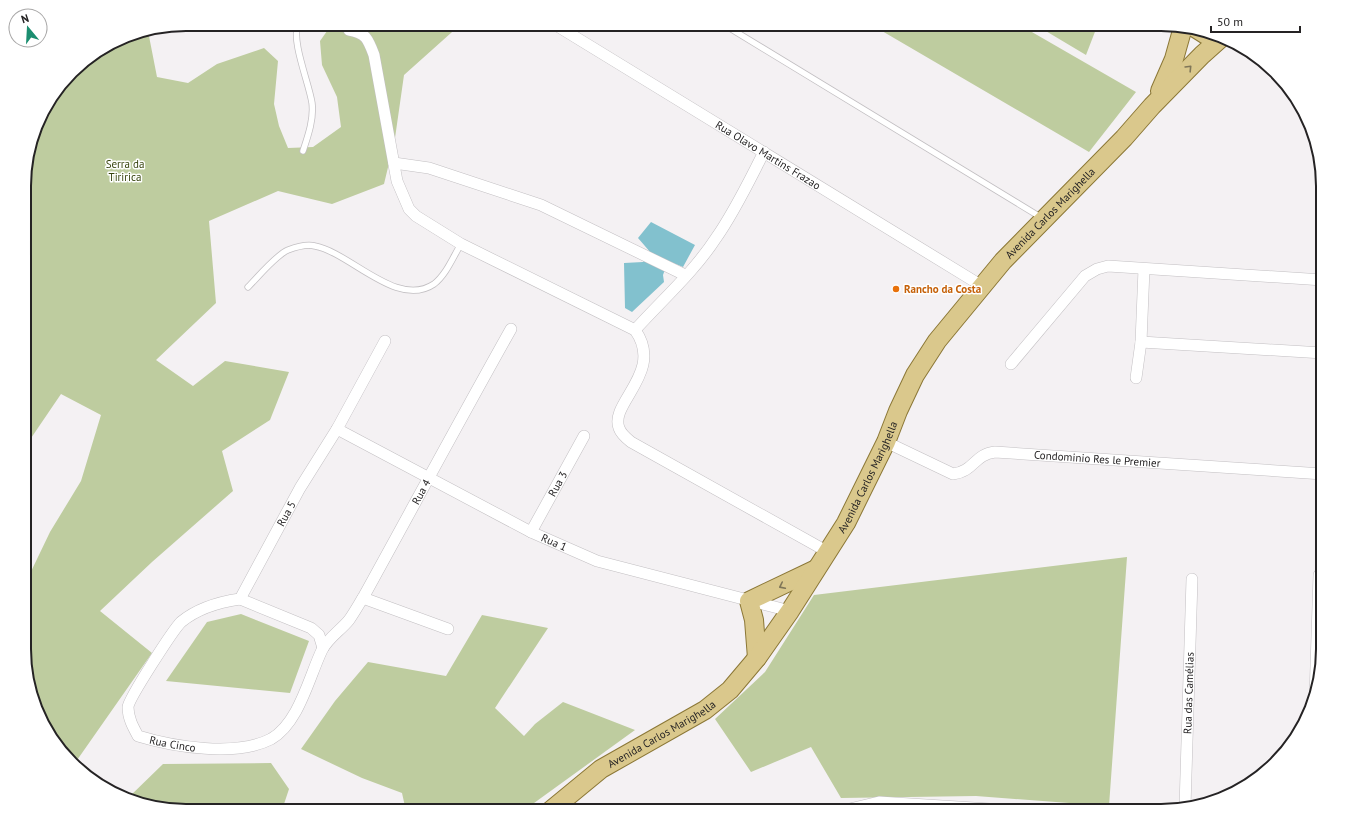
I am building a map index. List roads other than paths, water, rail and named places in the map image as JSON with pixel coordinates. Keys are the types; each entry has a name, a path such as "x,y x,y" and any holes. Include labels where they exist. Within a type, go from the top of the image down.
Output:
{"main road":[{"name":"Avenida Carlos Marighella","path":"1152,106 1169,72 1181,32"},
{"name":"Avenida Carlos Marighella","path":"559,804 602,769 705,710 730,690 757,658 790,611 846,523 886,442 898,411 915,375 937,341 982,286 1044,219 1124,138 1152,106 1216,41"},
{"path":"757,658 754,620 749,601 817,569"}],"street":[{"path":"355,31 361,32 369,41 374,55 397,181 408,209 416,216 461,244 635,330 642,340 644,352 643,368 618,416 618,427 622,434 631,442 828,552"},
{"name":"Rua Olavo Martins Frazao","path":"565,31 982,286"},
{"path":"635,330 716,240 729,219 764,152"},
{"path":"394,163 429,168 525,198 685,275"},
{"path":"1011,364 1085,276 1097,269 1108,266 1316,280"},
{"path":"1136,378 1141,342 1144,269"},
{"name":"Rua 4","path":"323,648 349,620 363,598 428,476 511,329"},
{"name":"Rua 5","path":"240,599 300,488 337,429 385,341"},
{"path":"1141,342 1316,353"},
{"name":"Rua 1","path":"337,429 531,532 597,561 790,611"},
{"name":"Rua 3","path":"531,532 584,436"},
{"name":"Condominio Res le Premier","path":"886,442 953,474 963,473 978,458 986,453 995,452 1316,474"},
{"name":"Rua das Camélias","path":"1185,802 1192,579"},
{"path":"363,598 448,629"},
{"path":"240,599 311,628 319,635 323,648"},
{"name":"Rua Cinco","path":"240,599 220,602 202,609 181,623 161,648 128,706 130,722 138,736 155,741 223,750 244,748 270,739 284,729 294,714 323,648"},
{"path":"866,804 879,802 911,804"}],"lane":[{"path":"296,31 297,41 312,104 310,128 303,151"},
{"path":"735,31 1044,219"},
{"path":"248,287 286,251 300,247 314,246 334,253 393,286 408,290 423,290 435,283 444,273 461,244"}],"water":[{"path":"651,222 695,245 683,267 668,261 663,275 664,282 632,312 625,308 624,263 643,262 651,253 638,238"}],"place":[{"name":"Rancho da Costa","path":"896,289"}],"park label":[{"name":"Serra da Tiririca","path":"125,170"}]}
